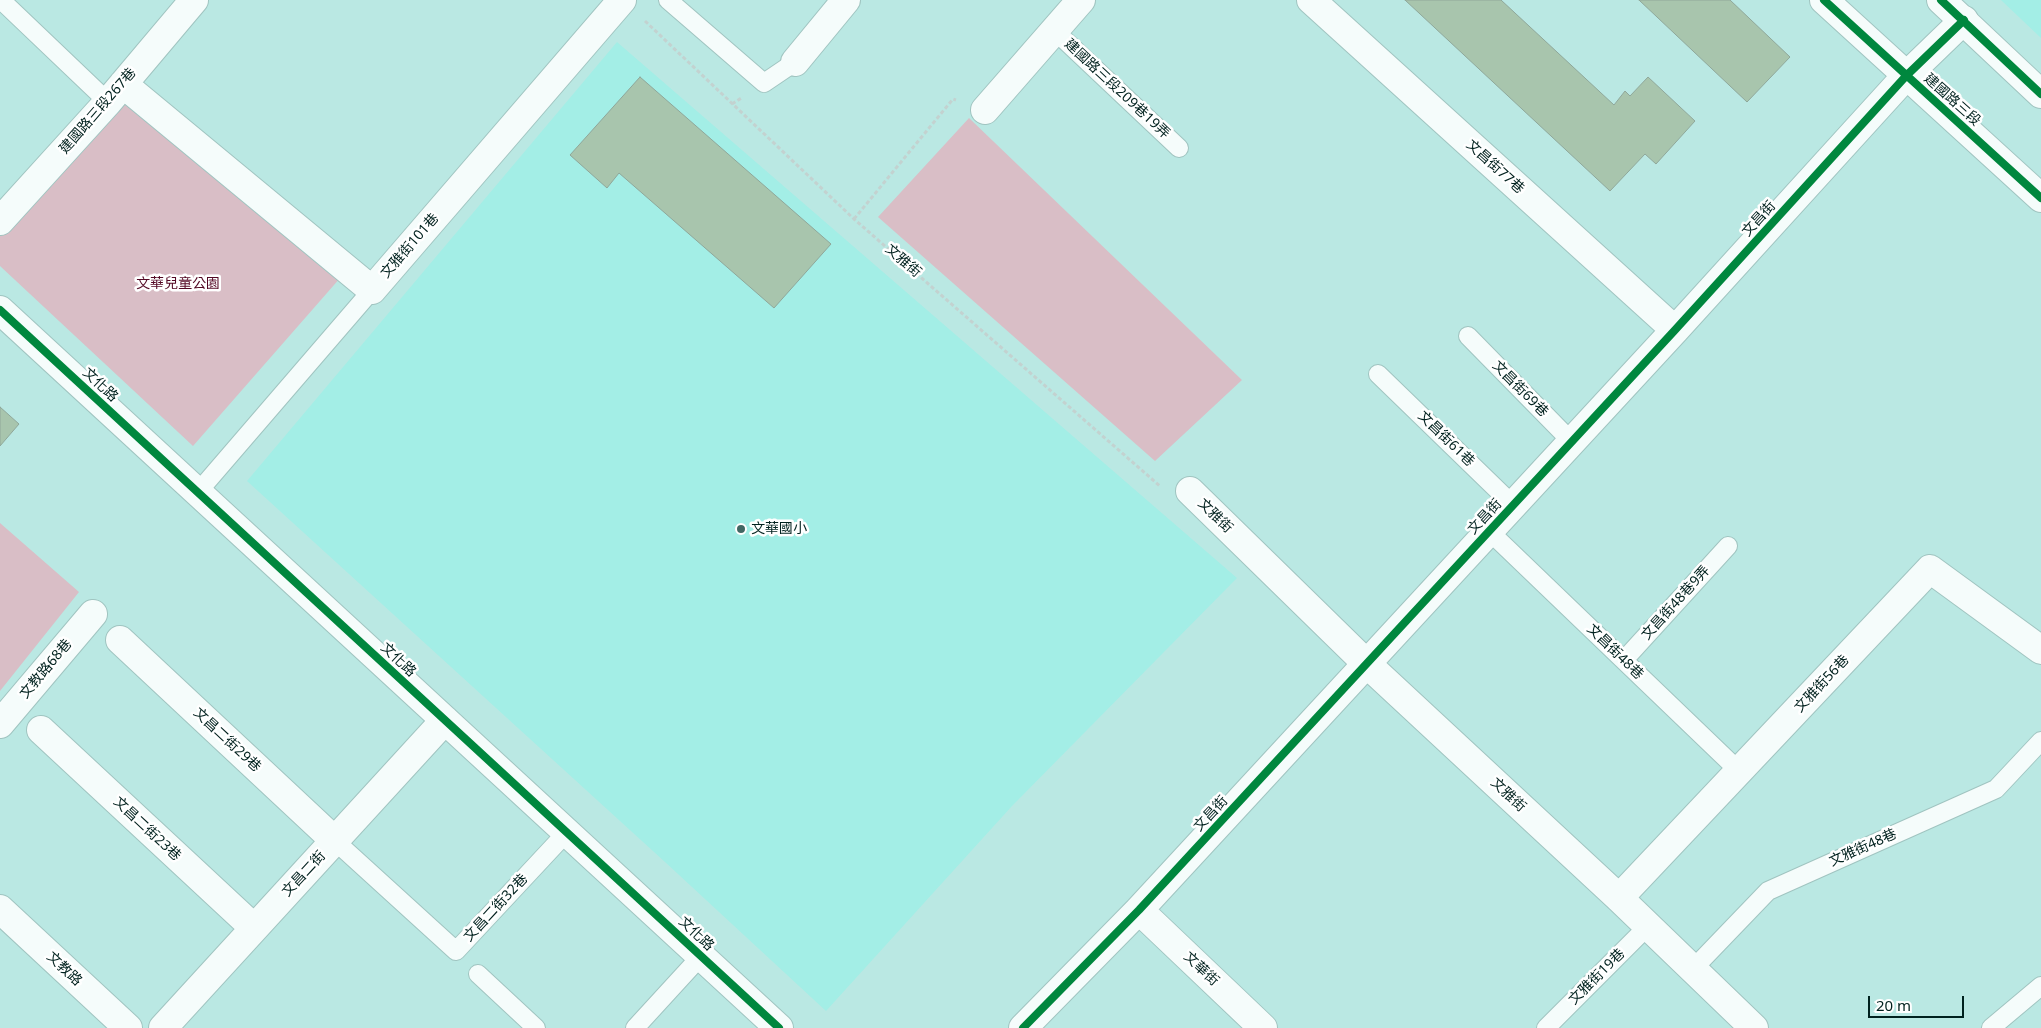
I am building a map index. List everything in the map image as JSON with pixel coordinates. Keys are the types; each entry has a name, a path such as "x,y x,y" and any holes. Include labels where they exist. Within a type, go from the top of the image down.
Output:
{"street":[{"name":"建國路三段267巷","path":"0,221 115,93 194,0"},
{"name":"文雅街101巷","path":"372,290 622,0"},
{"path":"795,62 846,0"},
{"path":"985,110 1081,0"},
{"name":"建國路三段","path":"1824,0 2041,198"},
{"path":"1941,0 2041,94"},
{"name":"文昌街77巷","path":"1312,2 1675,330"},
{"name":"文昌街","path":"1023,1028 1139,910 1572,442 1906,76 1964,20"},
{"path":"115,93 372,290"},
{"name":"文化路","path":"0,310 779,1028"},
{"name":"文雅街","path":"1190,492 1367,664 1619,898 1754,1028"},
{"name":"文雅街56巷","path":"1619,898 1930,569 2041,650"},
{"name":"文教路68巷","path":"0,724 92,614"},
{"name":"文昌二街29巷","path":"120,640 334,840"},
{"name":"文昌二街","path":"163,1028 445,720"},
{"name":"文昌二街23巷","path":"40,730 254,928"},
{"name":"文教路","path":"0,910 128,1028"},
{"name":"文華街","path":"1139,910 1263,1028"}],"lane":[{"path":"0,0 115,93"},
{"path":"668,0 764,83 795,62"},
{"name":"建國路三段209巷19弄","path":"1054,30 1179,148"},
{"name":"文雅街101巷","path":"198,492 372,290"},
{"name":"文昌街69巷","path":"1468,336 1572,442"},
{"name":"文昌街61巷","path":"1378,374 1513,505"},
{"name":"文昌街48巷","path":"1489,531 1740,772"},
{"name":"文昌街48巷9弄","path":"1624,660 1728,546"},
{"name":"文雅街48巷","path":"1693,969 1768,890 1996,790 2041,741"},
{"name":"文昌二街32巷","path":"334,840 456,951 567,832"},
{"name":"文雅街19巷","path":"1546,1028 1648,926"},
{"path":"635,1028 701,956"},
{"path":"478,974 536,1028"},
{"path":"1991,1028 2041,986"}],"path":[{"path":"854,219 953,98 985,110"}],"shaded area":[{"path":"2001,0 2041,0 2041,38"},
{"name":"文華國小","path":"617,42 1237,578 1012,806 826,1011 247,481"}],"green space":[{"name":"文華兒童公園","path":"120,96 341,277 193,446 0,266 0,232"},
{"path":"969,118 1242,380 1155,461 878,217"},
{"path":"0,523 79,592 0,691"}],"building":[{"path":"1405,0 1501,0 1614,105 1625,91 1630,96 1648,77 1695,121 1656,164 1645,154 1610,191"},
{"path":"1639,0 1730,0 1790,57 1747,102"},
{"path":"640,77 831,244 774,308 619,173 607,188 570,155"},
{"path":"0,407 19,424 0,446"}],"cycle path":[{"path":"1824,0 2041,198"},
{"path":"1941,0 2041,94"},
{"path":"1023,1028 1139,910 1675,330 1906,76 1964,20"},
{"path":"0,310 779,1028"}],"place":[{"name":"文華國小","path":"741,529"}]}
